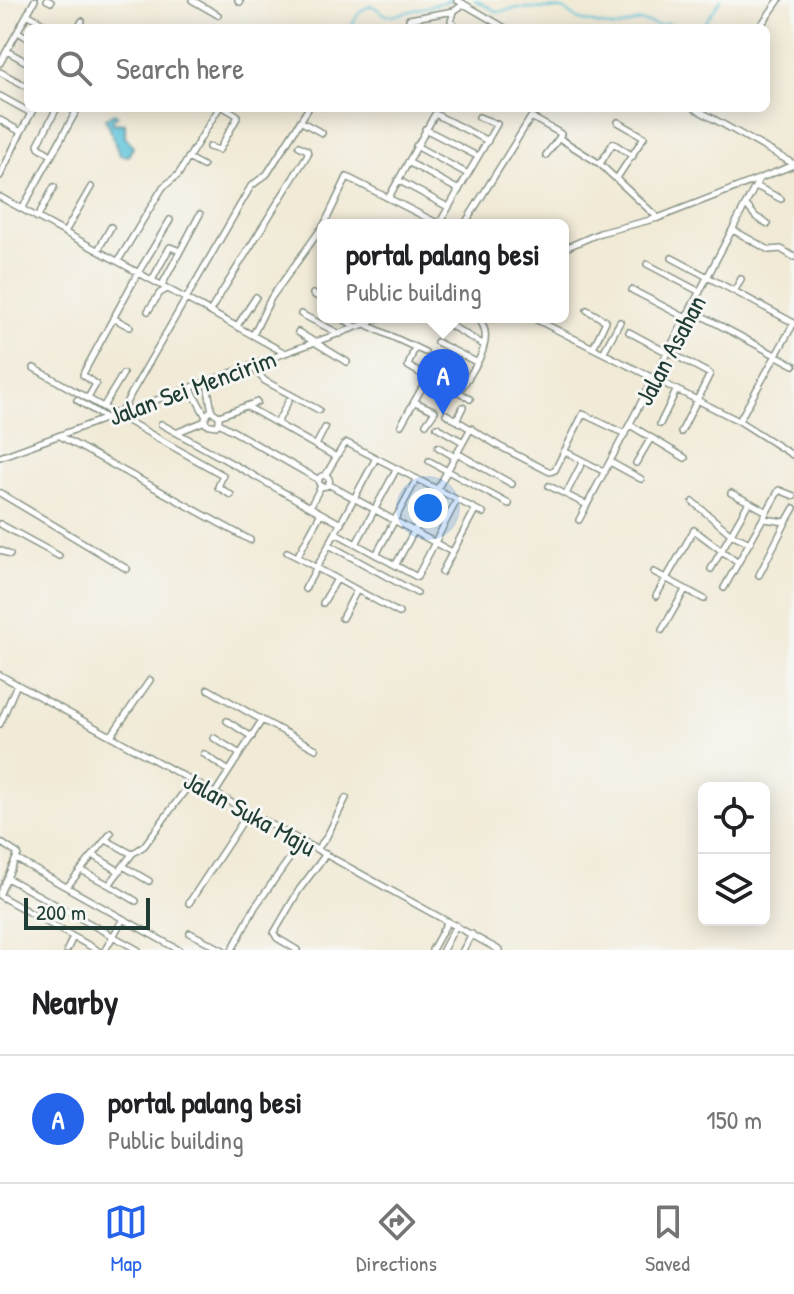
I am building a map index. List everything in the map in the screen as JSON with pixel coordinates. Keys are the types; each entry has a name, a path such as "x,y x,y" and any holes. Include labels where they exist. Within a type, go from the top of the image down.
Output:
{"street":[{"path":"0,63 35,0"},
{"path":"193,0 218,15"},
{"path":"762,24 779,0"},
{"path":"452,24 454,11 460,1 498,24"},
{"path":"409,19 454,11"},
{"path":"27,14 43,23"},
{"path":"18,32 24,36"},
{"path":"7,51 24,61"},
{"path":"0,72 24,85"},
{"path":"0,96 24,107"},
{"path":"0,176 32,112"},
{"path":"51,155 38,144 55,112"},
{"path":"22,209 76,112"},
{"path":"115,260 165,185 178,175 217,112"},
{"path":"209,147 219,150 237,118 232,112"},
{"path":"118,414 251,186 267,174 306,112"},
{"path":"701,112 794,164"},
{"path":"389,197 433,115 437,114 488,141"},
{"path":"442,219 497,124 479,117"},
{"path":"468,219 529,119 535,117 561,134 546,155"},
{"path":"0,120 21,132"},
{"path":"300,121 322,133"},
{"path":"617,178 644,137 618,122"},
{"path":"425,129 478,157"},
{"path":"559,138 600,164 658,218"},
{"path":"600,164 613,143 633,156"},
{"path":"210,311 308,154 299,146"},
{"path":"416,146 468,174"},
{"path":"188,158 203,166"},
{"path":"408,162 459,190"},
{"path":"569,246 600,233 672,213 794,164"},
{"path":"326,219 347,177 431,219"},
{"name":"Jalan Asahan","path":"579,520 759,179"},
{"path":"398,180 448,207"},
{"path":"756,186 781,199"},
{"path":"37,218 54,187"},
{"path":"65,232 91,187"},
{"path":"0,207 2,198 285,353"},
{"path":"746,205 756,217 768,224"},
{"path":"148,311 165,287 200,214"},
{"path":"88,398 96,384 83,375 84,372 170,220"},
{"path":"98,250 111,227"},
{"path":"733,230 769,250 781,249 794,257"},
{"path":"253,335 271,298 317,234"},
{"path":"152,280 170,247 180,251"},
{"path":"672,258 794,323 739,421"},
{"path":"647,264 700,292"},
{"path":"735,290 741,279"},
{"path":"632,290 686,318"},
{"path":"313,294 317,296"},
{"path":"237,326 256,297"},
{"path":"587,310 606,321 593,348"},
{"path":"691,310 794,365"},
{"path":"301,314 317,322"},
{"path":"113,318 130,327"},
{"path":"603,353 620,322"},
{"path":"319,323 340,334"},
{"path":"350,323 357,327"},
{"name":"Jalan Sei Mencirim","path":"0,457 252,367 364,323"},
{"path":"372,323 425,352"},
{"path":"446,323 484,345"},
{"path":"459,392 484,345 486,329 481,323"},
{"path":"543,323 739,421 794,456"},
{"path":"298,332 347,362"},
{"path":"629,332 710,374 681,432"},
{"path":"437,342 476,362"},
{"path":"415,347 407,365 470,399"},
{"path":"252,367 265,381 319,410"},
{"path":"34,368 221,474 218,487 231,495"},
{"path":"103,407 123,374"},
{"path":"401,425 428,377"},
{"path":"207,383 212,412 219,419 323,483 452,552"},
{"path":"191,389 210,427 219,419 257,402"},
{"path":"660,424 676,391"},
{"path":"198,399 207,396"},
{"path":"77,400 106,418"},
{"path":"277,423 289,400"},
{"path":"415,402 435,411 426,424"},
{"path":"246,406 336,457"},
{"path":"457,419 463,407"},
{"path":"177,432 205,419 212,412"},
{"path":"446,414 550,472 555,470 585,414 625,434"},
{"path":"161,424 341,524"},
{"path":"630,425 685,458"},
{"path":"437,427 463,442"},
{"path":"316,445 325,428"},
{"path":"396,564 471,428"},
{"path":"59,435 250,540"},
{"path":"636,463 651,438"},
{"path":"310,507 323,483 329,480 325,476 347,443 483,513"},
{"path":"438,447 512,484"},
{"path":"564,451 605,472"},
{"path":"305,589 376,458"},
{"path":"429,461 509,504"},
{"path":"566,494 583,461"},
{"path":"610,462 641,479"},
{"path":"356,544 396,470"},
{"path":"376,555 416,480"},
{"path":"549,486 587,505"},
{"path":"724,588 780,490 794,496"},
{"path":"0,493 127,569"},
{"path":"731,493 767,512"},
{"path":"336,533 418,577 457,500"},
{"path":"693,502 731,534 750,543"},
{"path":"711,569 749,502"},
{"path":"759,575 794,508"},
{"path":"442,572 475,510"},
{"path":"297,557 321,513"},
{"path":"763,519 786,522"},
{"path":"0,524 59,556"},
{"path":"656,596 694,530 738,563"},
{"path":"329,545 417,593"},
{"path":"0,550 10,555"},
{"path":"287,552 399,613"},
{"path":"654,572 704,599"},
{"path":"323,603 337,579"},
{"path":"342,618 357,590"},
{"path":"662,630 685,590"},
{"name":"Jalan Suka Maju","path":"0,675 499,950"},
{"path":"111,736 150,680"},
{"path":"0,724 3,709 17,684"},
{"path":"208,689 316,749"},
{"path":"215,793 262,720"},
{"path":"227,721 252,737"},
{"path":"214,738 240,754"},
{"path":"204,754 229,771"},
{"path":"109,885 132,854 144,846 192,781"},
{"path":"317,849 346,798"},
{"path":"189,903 249,812"},
{"path":"67,887 111,833"},
{"path":"106,840 132,854"},
{"path":"232,950 255,907 302,841"},
{"path":"0,842 17,852 0,895 97,950"},
{"path":"297,950 274,933 299,890 326,854"},
{"path":"93,855 149,881"},
{"path":"16,859 179,950"},
{"path":"81,870 136,901"},
{"path":"7,878 138,950"},
{"path":"105,950 123,919"},
{"path":"432,950 448,921"},
{"path":"443,950 456,925"},
{"path":"190,933 223,950"},
{"path":"463,950 472,934"},
{"path":"67,950 73,937"}],"water":[{"path":"114,113 118,116 113,123 125,124 125,137 133,147 128,156 120,155 105,119"}],"waterway":[{"path":"353,24 359,13 368,7 373,6 386,15 396,15 451,0"},
{"path":"475,0 498,12 516,8 563,9 579,20 597,24"},
{"path":"704,24 721,0"},
{"path":"629,24 640,21 653,24"},
{"path":"665,24 669,24"}],"place":[{"name":"portal palang besi","path":"443,415"}]}
